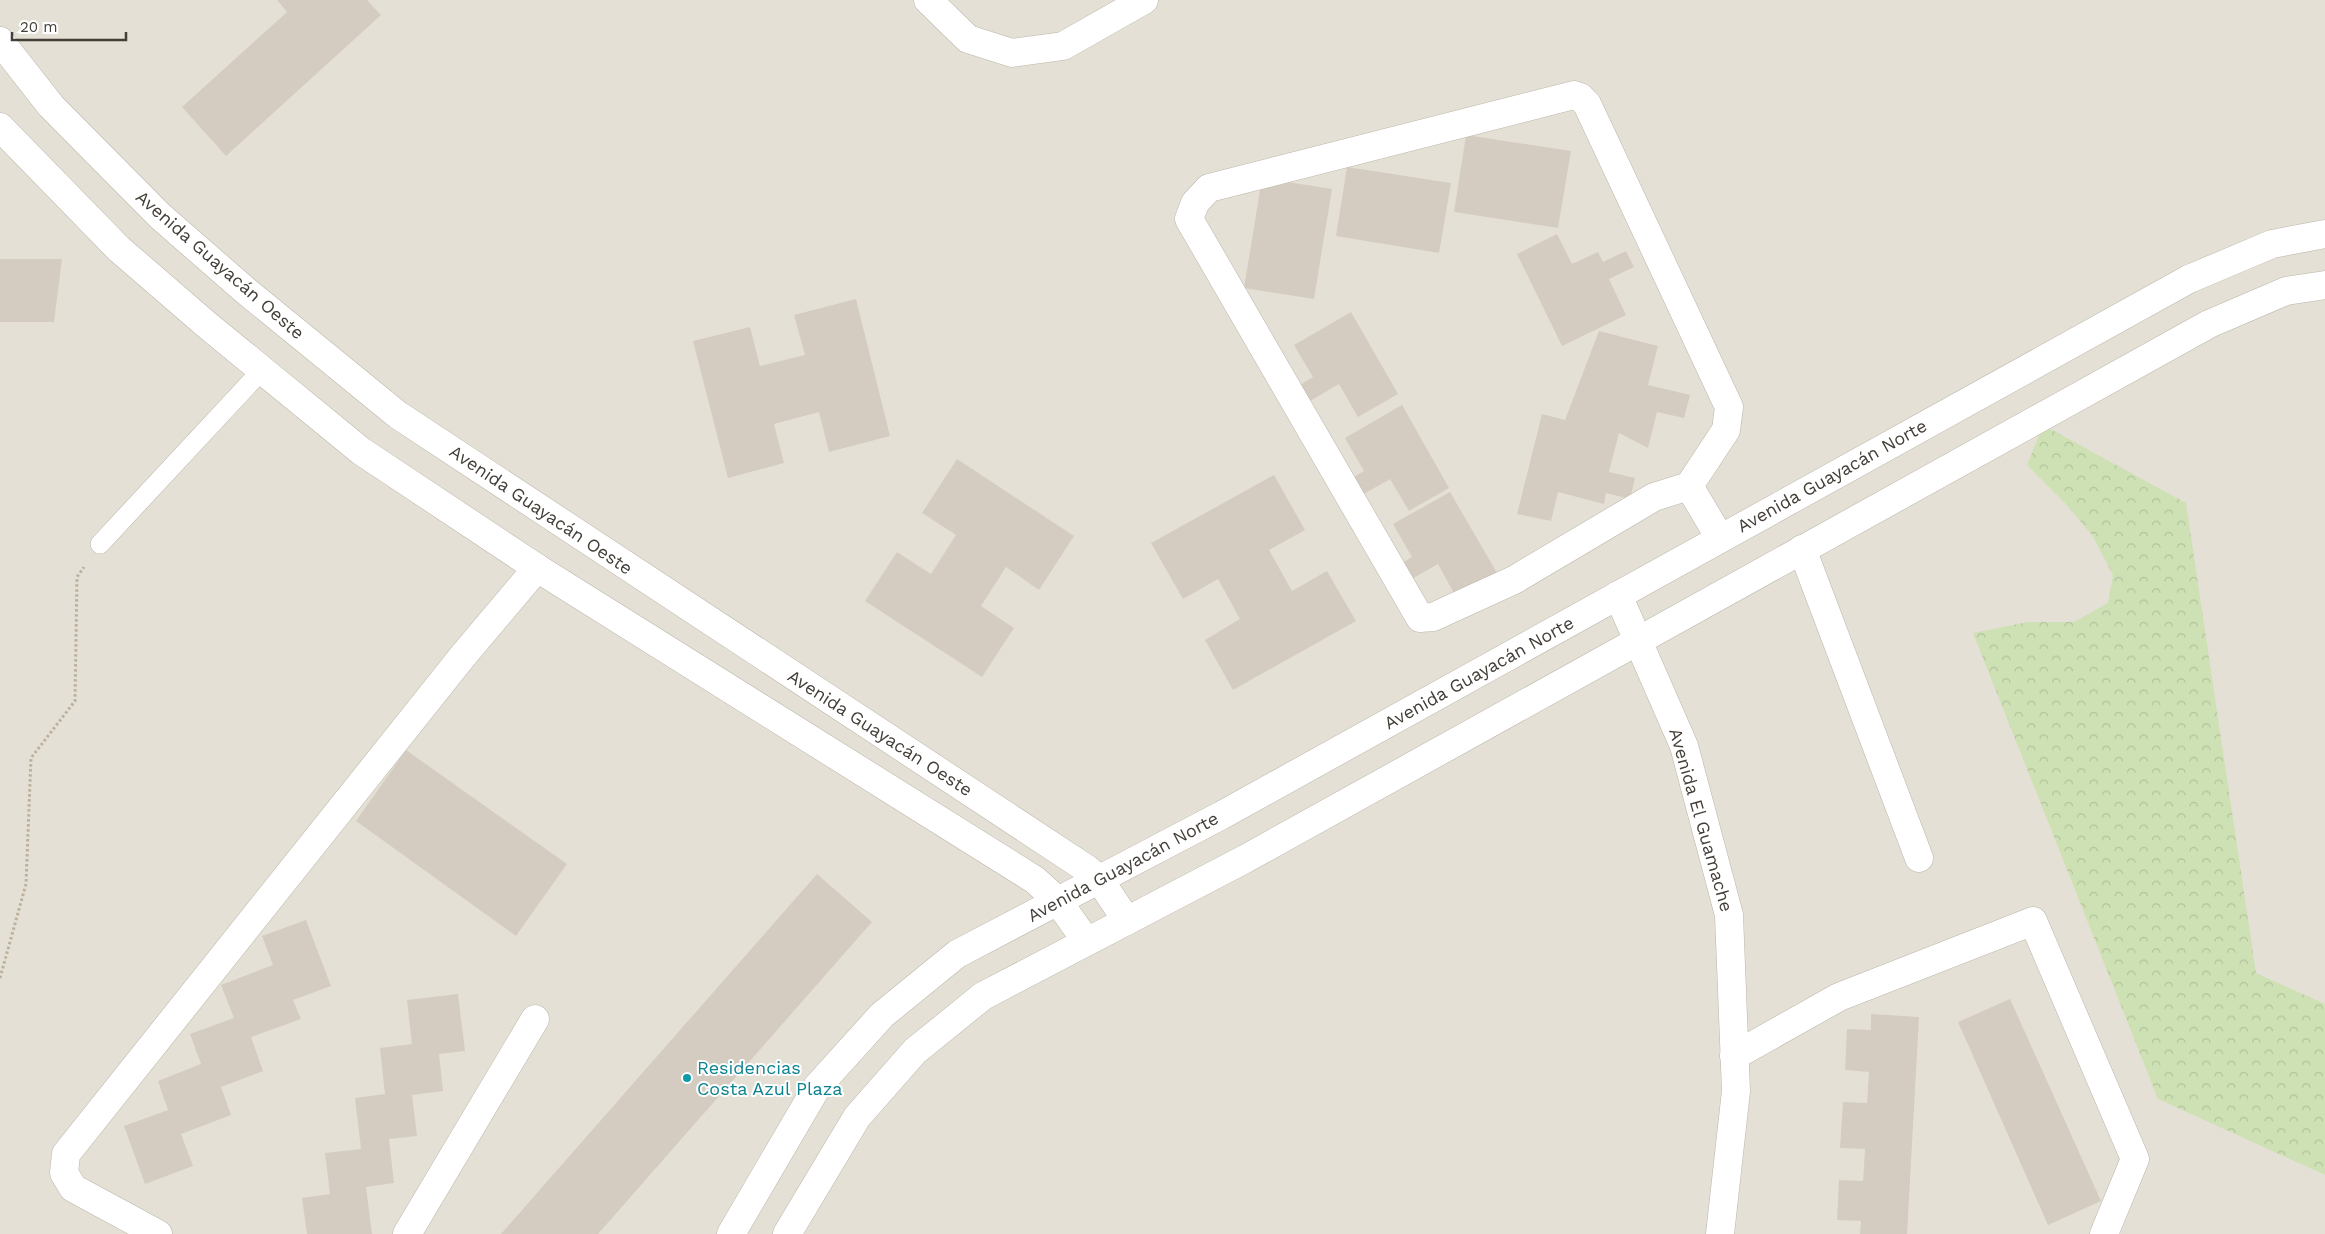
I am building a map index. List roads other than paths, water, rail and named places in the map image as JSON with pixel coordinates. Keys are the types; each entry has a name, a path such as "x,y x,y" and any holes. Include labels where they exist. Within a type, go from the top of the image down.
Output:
{"street":[{"path":"928,0 968,39 1012,53 1063,46 1144,0"},
{"name":"Avenida Guayacán Oeste","path":"0,41 51,106 160,216 246,291 398,415 1079,864 1099,879 1127,921"},
{"path":"1574,95 1580,97 1587,104 1729,408 1726,430 1689,486 1654,497 1514,580 1433,617 1420,618 1189,219 1195,203 1209,188 1574,95"},
{"path":"0,127 119,249 361,451 537,568 1035,880 1058,901 1086,941"},
{"name":"Avenida Guayacán Norte","path":"731,1234 817,1087 882,1015 957,954 1222,815 2189,279 2272,244 2325,234"},
{"path":"787,1234 857,1117 916,1051 984,996 1254,854 2210,324 2286,292 2325,284"},
{"path":"1689,486 1720,538"},
{"path":"1802,549 1919,858"},
{"path":"158,1234 72,1188 64,1173 66,1154 462,657 537,568"},
{"name":"Avenida El Guamache","path":"1618,596 1684,746 1729,915 1736,1091 1720,1234"},
{"path":"1734,1056 1840,997 2033,921 2135,1159 2104,1234"},
{"path":"407,1234 535,1019"}],"lane":[{"path":"100,544 262,370"}],"place":[{"name":"Residencias Costa Azul Plaza","path":"687,1078"}]}
